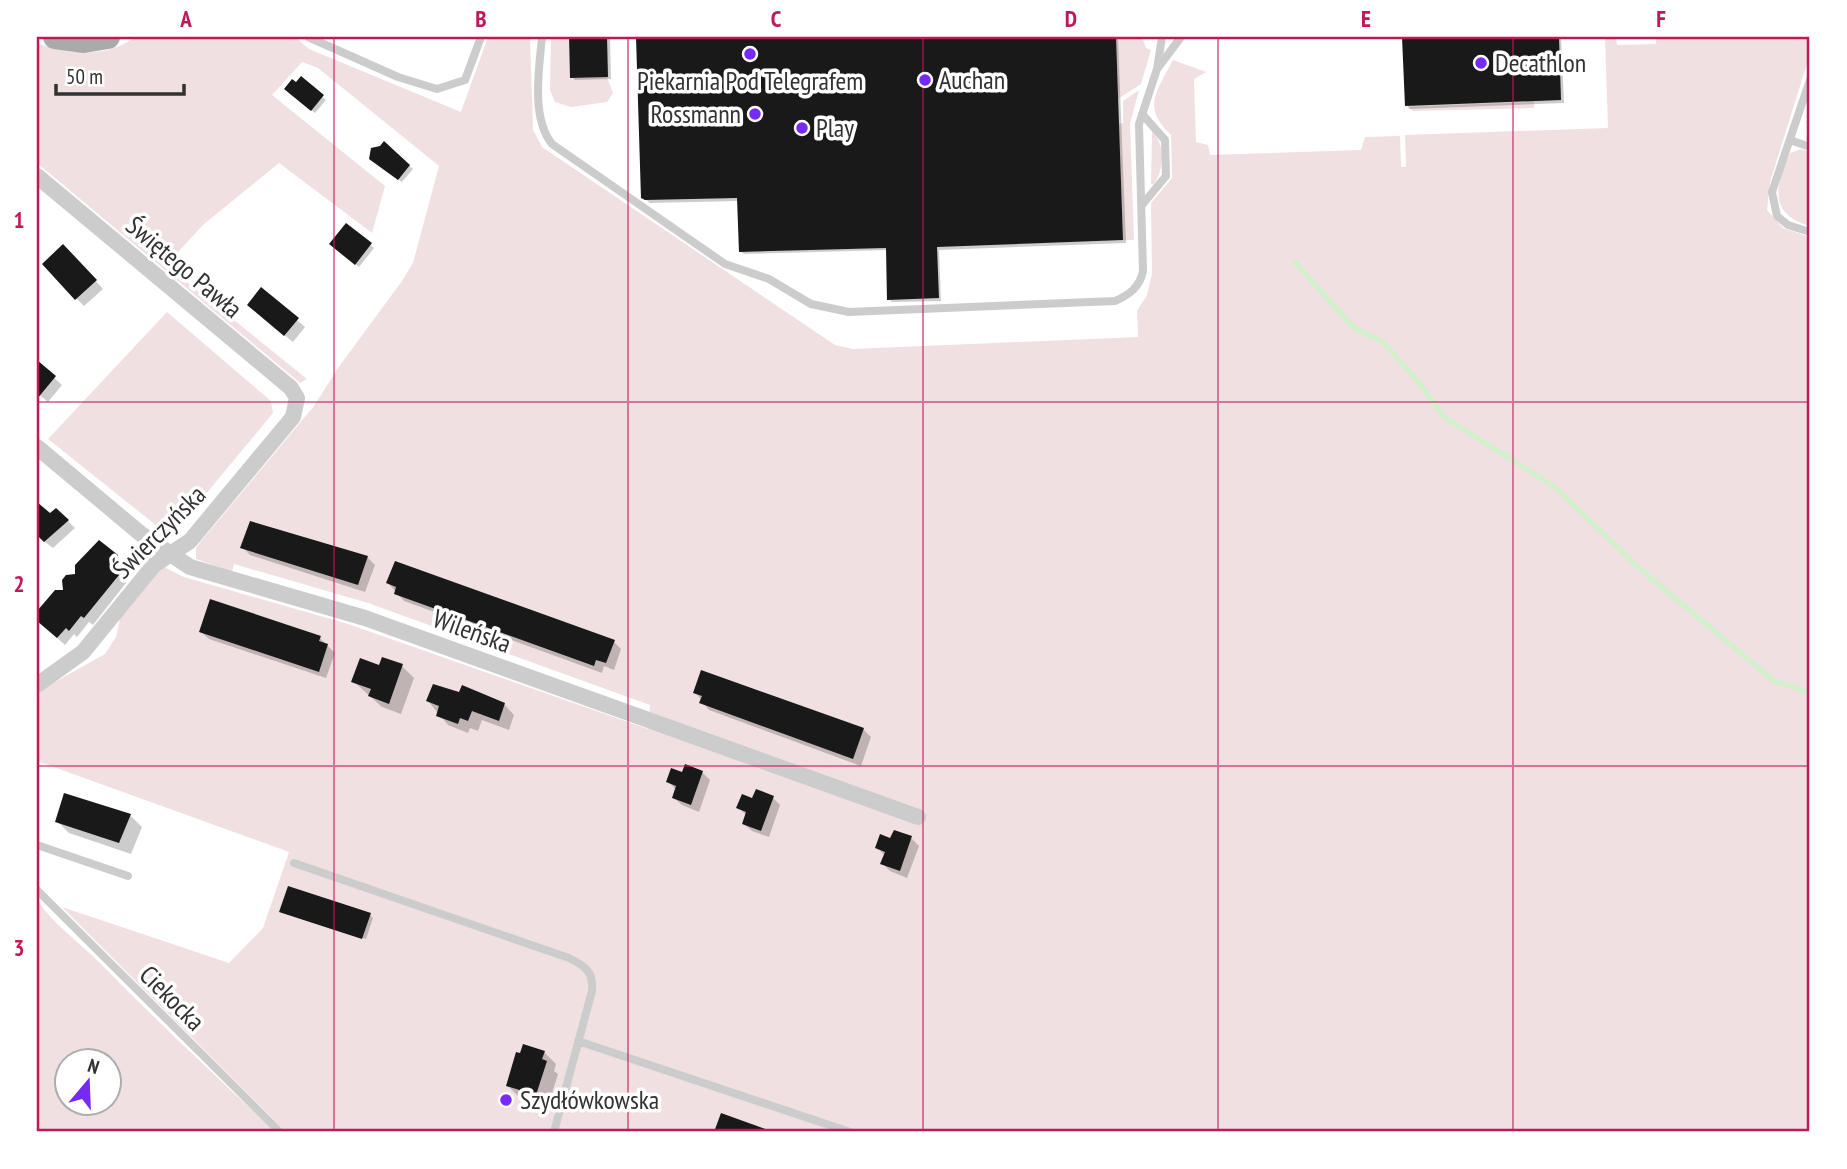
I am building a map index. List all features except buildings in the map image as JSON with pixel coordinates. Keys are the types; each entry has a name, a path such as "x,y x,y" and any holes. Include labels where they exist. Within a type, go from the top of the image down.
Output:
{"main road":[{"path":"55,37 84,41 108,37"}],"street":[{"name":"Świętego Pawła","path":"37,176 291,388 297,398"},
{"name":"Świerczyńska","path":"37,685 83,652 154,565 190,541 293,417 297,398"},
{"name":"Wileńska","path":"37,447 141,534 190,567 365,618 918,817"}],"lane":[{"path":"308,37 398,77 437,89 465,80 481,37"},
{"path":"542,37 542,125 552,144 725,264 769,279 811,304 849,313 1115,301 1126,296 1141,280 1139,124 1157,69 1162,37"},
{"path":"1157,69 1181,37"},
{"path":"1810,80 1772,192 1772,205 1777,216 1787,225 1810,232"},
{"path":"1142,114 1165,140 1166,176 1142,205"},
{"path":"1790,140 1810,147"},
{"path":"37,845 128,876"},
{"path":"293,863 583,964 593,979 554,1132"},
{"name":"Ciekocka","path":"37,890 280,1132"},
{"path":"578,1041 850,1132"}],"shaded area":[{"path":"136,37 295,37 309,49 461,112 488,37 530,37 533,130 542,147 835,345 853,349 1138,337 1137,311 1147,295 1152,274 1151,203 1172,178 1171,135 1156,116 1154,107 1157,90 1173,60 1206,72 1194,79 1196,142 1208,145 1210,155 1361,150 1365,137 1400,136 1401,167 1406,167 1405,135 1608,128 1605,37 1616,37 1617,45 1656,44 1656,37 1810,37 1810,54 1770,182 1767,210 1783,228 1810,237 1810,1132 286,1132 62,907 229,963 263,928 289,852 37,761 37,695 44,688 105,654 116,637 121,614 146,576 164,567 184,577 348,624 648,729 650,705 368,603 234,564 232,572 196,559 196,548 314,406 338,368 402,281 413,263 439,166 318,68 302,62 272,95 385,186 372,233 279,163 204,224 166,265 307,379 300,383 37,163 37,43 62,50 88,52 112,48"},
{"path":"551,37 569,37 570,78 607,77 613,93 607,102 571,107 555,102 550,90"},
{"path":"1116,37 1142,37 1146,48 1151,50 1141,84 1118,99"},
{"path":"1139,90 1130,124 1134,240 1123,240 1119,124 1123,123 1123,101"},
{"path":"1534,102 1534,108 1414,111 1406,107"},
{"path":"1152,132 1160,143 1162,158 1153,185 1151,184"},
{"path":"1801,149 1810,152 1810,226 1787,214 1779,197 1781,177 1790,153"},
{"path":"167,312 271,401 273,413 176,530 157,526 48,439"},
{"path":"37,900 59,926 276,1132 37,1132"}],"waterway":[{"path":"1295,262 1354,328 1383,342 1418,381 1444,417 1555,487 1638,567 1774,681 1810,693"}],"place":[{"name":"Piekarnia Pod Telegrafem","path":"750,54"},
{"name":"Decathlon","path":"1481,63"},
{"name":"Auchan","path":"925,80"},
{"name":"Rossmann","path":"755,114"},
{"name":"Play","path":"802,128"},
{"name":"Szydłówkowska","path":"506,1100"}]}
